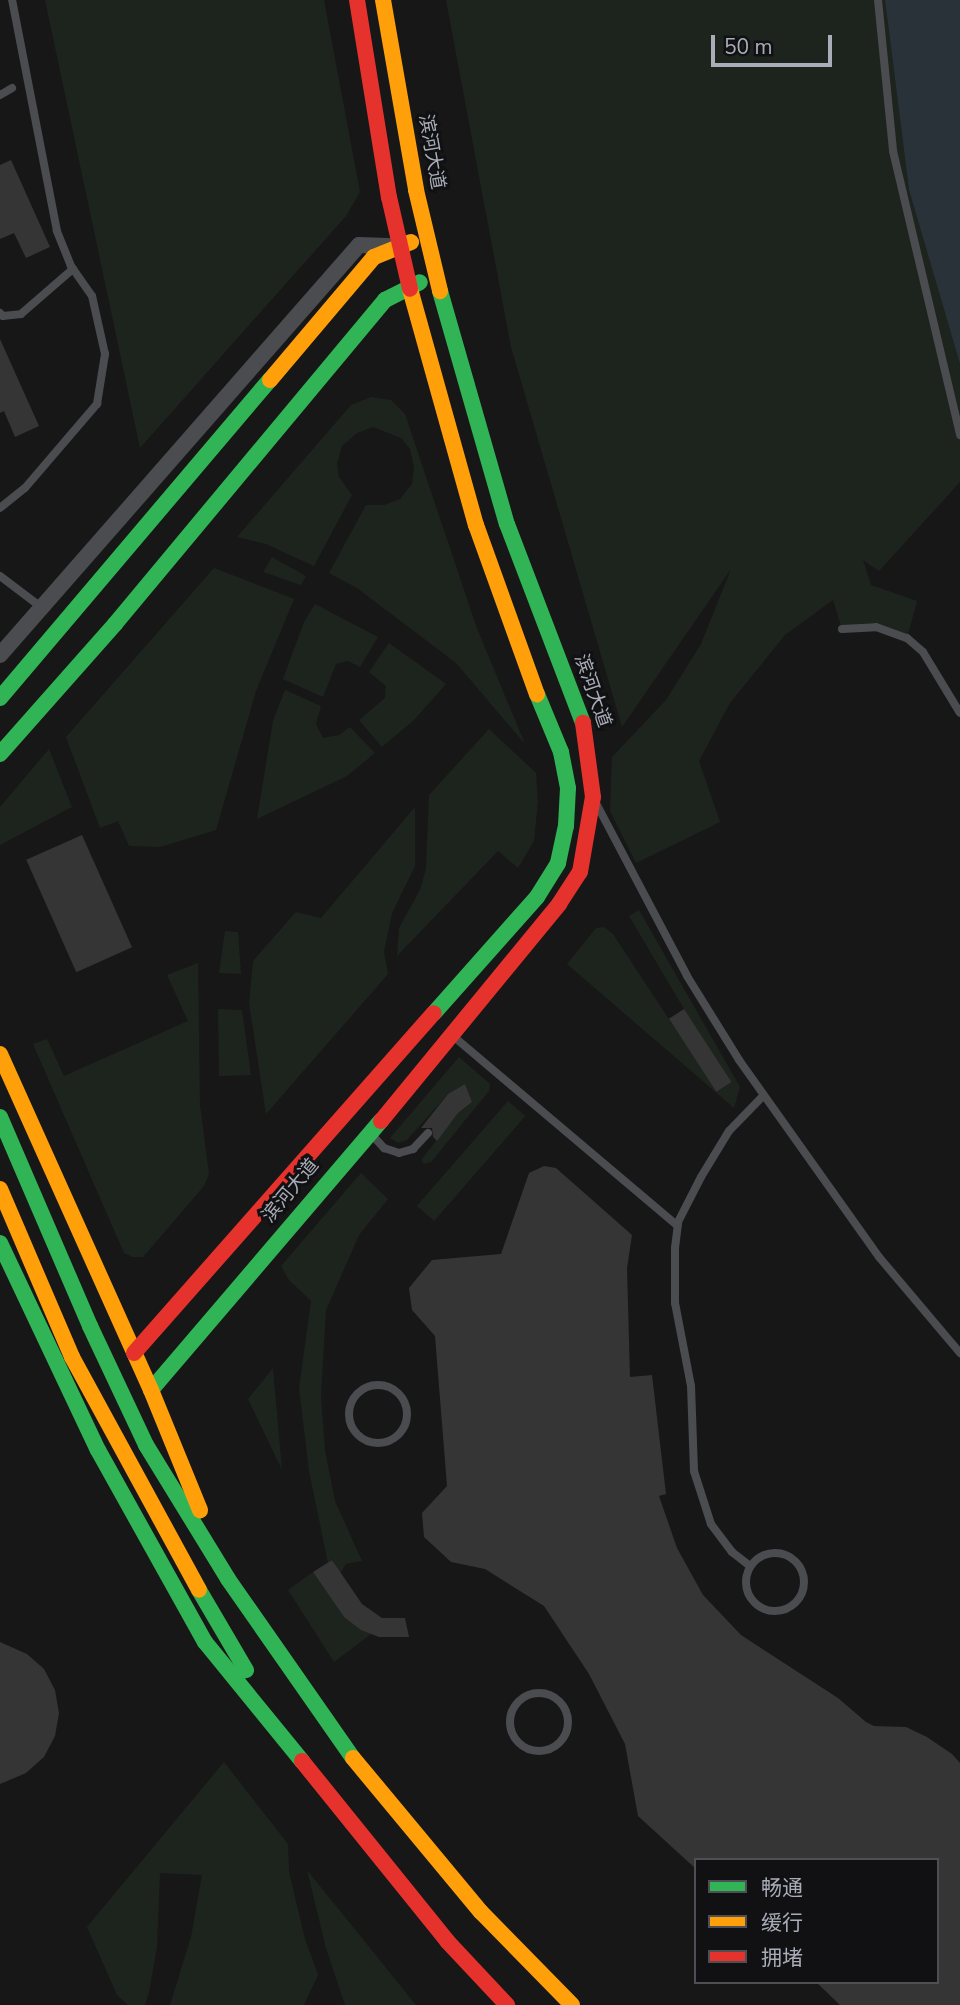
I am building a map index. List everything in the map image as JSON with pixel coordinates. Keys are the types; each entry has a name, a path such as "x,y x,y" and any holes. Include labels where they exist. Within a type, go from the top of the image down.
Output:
{"main road":[{"name":"滨河大道","path":"134,1353 537,897 558,863 567,813 568,788 561,752 518,648 475,525 409,287 357,0"},
{"name":"滨河大道","path":"151,1390 453,1035 559,904 580,872 593,797 586,730 507,523 435,275 383,0"},
{"path":"0,698 374,257 426,236"},
{"path":"0,754 115,624 385,300 435,275"},
{"path":"0,1054 151,1390 228,1579"},
{"path":"0,1117 90,1326 146,1445 228,1579 350,1754 481,1912 572,2005"},
{"path":"0,1189 72,1357 139,1484 223,1635 326,1790"},
{"path":"0,1243 98,1450 205,1642 447,1941 507,2005"}],"street":[{"path":"0,655 359,245 400,246"}],"lane":[{"path":"0,508 25,488 97,404 105,354 92,296 73,269 57,231 12,0"},
{"path":"878,0 893,151 960,435"},
{"path":"0,95 12,88"},
{"path":"0,313 3,316 21,314 73,269"},
{"path":"0,576 41,607"},
{"path":"842,629 876,627 907,638 923,652 960,713"},
{"path":"593,797 687,976 763,1096 879,1256 960,1353"},
{"path":"453,1035 678,1226"},
{"path":"750,1566 733,1552 711,1524 694,1471 691,1386 675,1303 678,1226 701,1177 729,1131 763,1096"},
{"path":"369,1132 384,1148 399,1153 413,1149 428,1133"},
{"path":"386,1385 401,1396 407,1415 405,1425 392,1440 373,1443 356,1434 351,1426 349,1407 359,1391 368,1386 386,1385"},
{"path":"774,1553 792,1558 804,1574 803,1594 798,1602 780,1612 761,1608 748,1594 747,1575 750,1566 765,1555 774,1553"},
{"path":"547,1693 563,1704 567,1713 566,1733 553,1748 534,1751 517,1742 512,1734 510,1715 520,1699 528,1694 547,1693"}],"shaded area":[{"path":"45,0 324,0 360,192 346,216 140,448"},
{"path":"446,0 885,0 909,190 960,364 960,482 879,571 863,560 871,585 917,601 907,638 876,627 842,629 833,600 785,635 730,703 699,761 720,822 636,863 610,811 612,757 666,700 701,644 731,569 622,727 511,347"},
{"path":"885,0 960,0 960,364 909,190"},
{"path":"371,397 391,400 405,414 476,626 525,744 456,663 357,588 329,573 366,505 384,505 400,499 412,484 414,467 410,449 401,438 373,427 357,433 342,446 337,463 339,477 352,495 314,566 266,544 237,537 351,405"},
{"path":"272,557 306,576 301,585 263,572"},
{"path":"214,568 294,599 256,691 216,830 160,847 129,846 118,821 100,828 66,737"},
{"path":"315,604 378,637 360,667 348,661 336,664 323,697 283,679 304,622"},
{"path":"389,643 446,684 414,720 382,747 359,720 385,698 386,686 369,672"},
{"path":"285,690 321,706 316,724 323,738 339,735 350,727 375,753 347,776 257,819 273,721"},
{"path":"489,729 536,773 538,801 534,841 518,868 498,851 397,956 399,928 420,890 426,869 429,795"},
{"path":"49,749 72,807 0,845 0,807"},
{"path":"415,807 415,866 392,913 384,952 388,974 266,1114 249,1003 253,961 296,912 321,918"},
{"path":"639,910 740,1087 734,1108 567,964 596,928 604,927 613,934 716,1091 684,1009 629,916"},
{"path":"225,931 238,932 241,974 219,973"},
{"path":"198,963 200,1105 209,1174 204,1186 143,1257 133,1257 124,1253 33,1044 47,1039 64,1076 188,1021 167,975"},
{"path":"218,1009 242,1010 251,1075 219,1076"},
{"path":"459,1057 490,1084 489,1091 431,1162 424,1164 421,1160 458,1113 472,1102 465,1084 448,1094 407,1140 398,1143 390,1138"},
{"path":"508,1101 525,1116 434,1221 417,1206"},
{"path":"361,1173 388,1199 359,1235 326,1310 321,1396 325,1451 335,1501 362,1561 346,1564 340,1574 332,1559 328,1563 309,1471 299,1388 311,1301 289,1280 281,1266"},
{"path":"273,1368 282,1470 248,1399"},
{"path":"313,1572 344,1617 371,1634 334,1662 288,1590"},
{"path":"224,1762 288,1844 289,1872 305,1939 318,1975 304,2005 170,2005 191,1937 202,1875 160,1873 157,1947 149,1992 145,2005 128,2005 117,1995 87,1927"},
{"path":"307,1870 416,2005 345,2005 326,1948"}],"building":[{"path":"11,160 50,247 26,258 14,233 0,239 0,165"},
{"path":"0,339 39,426 15,437 4,411 0,413"},
{"path":"82,835 132,947 76,972 26,860"},
{"path":"684,1009 731,1082 716,1092 669,1019"},
{"path":"465,1084 472,1102 458,1113 437,1141 433,1137 432,1128 421,1128 448,1094"},
{"path":"544,1166 556,1168 632,1235 627,1268 630,1377 652,1375 666,1494 659,1496 677,1548 703,1595 741,1635 838,1698 866,1722 874,1726 906,1727 927,1737 952,1754 960,1763 960,2005 840,2005 818,1984 939,1984 939,1858 694,1858 694,1867 638,1816 625,1744 589,1674 544,1606 485,1569 451,1562 424,1537 422,1513 447,1486 435,1336 412,1310 409,1288 432,1260 501,1254 529,1173"},
{"path":"332,1560 362,1604 382,1618 405,1618 409,1637 379,1637 361,1630 344,1617 313,1572"},
{"path":"0,1642 27,1654 44,1669 55,1690 59,1713 55,1736 44,1757 26,1773 0,1784"}],"traffic: fast":[{"path":"0,754 115,624 385,300 420,282"},
{"path":"440,291 507,524 583,723"},
{"path":"0,698 270,380"},
{"path":"434,1013 537,897 558,863 566,826 568,788 561,752 537,694"},
{"path":"0,1117 90,1326 146,1445 228,1579 353,1758"},
{"path":"151,1390 381,1121"},
{"path":"0,1243 98,1450 205,1642 302,1761"},
{"path":"199,1590 246,1670"}],"traffic: slow":[{"path":"383,0 416,190 440,291"},
{"path":"270,380 374,257 411,242"},
{"path":"410,289 476,525 537,694"},
{"path":"0,1054 151,1390 200,1510"},
{"path":"0,1189 72,1357 199,1590"},
{"path":"353,1758 481,1912 572,2005"}],"traffic: jam":[{"path":"357,0 389,197 410,289"},
{"path":"381,1121 559,904 580,872 593,797 583,723"},
{"path":"134,1353 434,1013"},
{"path":"302,1761 447,1941 507,2005"}]}
